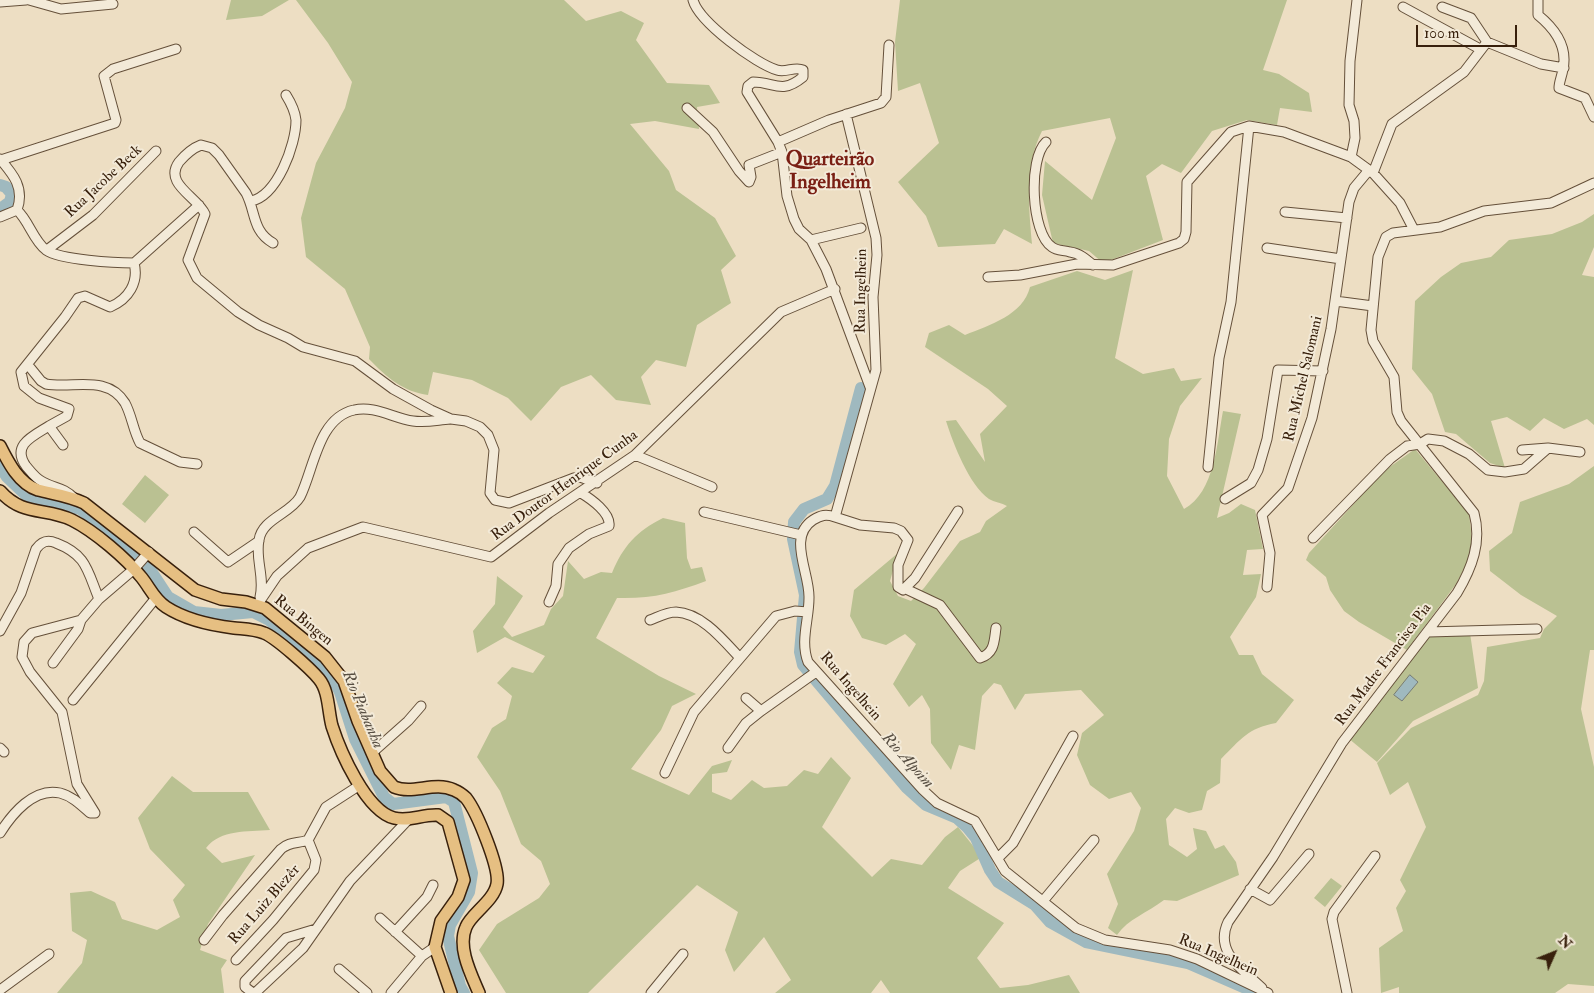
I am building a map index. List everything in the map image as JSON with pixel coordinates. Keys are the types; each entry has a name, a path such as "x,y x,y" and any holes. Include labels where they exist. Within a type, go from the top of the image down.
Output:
{"main road":[{"name":"Rua Bingen","path":"2,453 14,471 36,490 74,498 110,521 195,590 220,599 258,604 265,608 325,657 338,672 350,694 358,720 380,771 394,787 399,789 439,785 448,787 465,796 471,806 494,864 497,882 491,896 466,926"},
{"path":"0,490 18,506 72,520 134,569 156,599 181,615 198,622 263,632 279,643 319,679 324,689 332,725 343,753 360,785 380,811 392,818 407,821 433,814 444,817 448,822 464,880 458,897 441,921 435,947 450,993"},
{"path":"448,912 466,926 465,956 479,993"}],"street":[{"path":"0,2 28,0 61,9 113,4"},
{"path":"693,0 701,15 713,27 759,60 776,70 797,68 803,70 804,76 800,80 784,87 774,87 753,82 747,88 778,142 782,152 789,206 798,229 811,240 835,289 870,387"},
{"path":"1350,157 1355,138 1354,121 1349,105 1350,61 1357,0"},
{"path":"1538,0 1538,14 1549,24 1559,38 1564,57 1564,68 1559,88 1585,98 1594,117"},
{"path":"1404,7 1484,46 1541,64 1564,68"},
{"path":"1442,7 1471,18 1484,46"},
{"path":"778,142 846,114 876,107 884,100 889,45"},
{"name":"Rua Michel Salomani","path":"1267,587 1270,553 1262,515 1288,488 1312,418 1323,371 1335,301 1349,202 1354,188 1371,172 1392,124 1464,72 1484,46"},
{"path":"0,217 17,210 20,202 18,184 0,159 111,125 116,120 104,76 113,69 176,49"},
{"path":"251,201 258,199 265,193 289,158 296,120 294,109 286,95"},
{"path":"687,108 713,132 739,171 749,182 751,178 749,165 782,152"},
{"name":"Rua Ingelhein","path":"835,517 876,370 873,297 877,256 876,238 846,114"},
{"path":"1208,467 1219,358 1232,292 1249,126"},
{"path":"988,277 1020,275 1064,266 1113,265 1171,246 1184,238 1187,182 1231,132 1249,126 1284,132 1350,157 1371,172 1400,203 1414,230"},
{"path":"1046,142 1039,155 1034,190 1040,234 1053,248 1077,254 1093,265"},
{"path":"273,244 261,234 256,225 251,201 212,148 201,145 181,160 174,175 182,188 204,211 204,218 188,260 192,271 203,284 238,312 259,325 303,347 355,361 393,389 451,419"},
{"name":"Rua Jacobe Beck","path":"46,250 93,215 156,151"},
{"path":"1335,301 1373,306 1378,257 1383,242 1393,233 1440,227 1484,210 1551,203 1594,183"},
{"path":"17,210 25,217 46,250 80,258 134,263 199,205"},
{"path":"1285,212 1347,218"},
{"path":"811,240 861,228"},
{"path":"1267,248 1341,259"},
{"path":"74,498 64,488 38,479 23,462 20,452 24,441 67,416 70,411 38,398 24,386 21,372 22,367 28,365 78,298 85,296 110,307 125,297 135,283 137,273 134,263"},
{"name":"Rua Doutor Henrique Cunha","path":"258,604 277,576 295,559 317,544 344,532 368,527 491,557 549,513 597,483 635,455 781,312 835,289"},
{"name":"Rua Madre Francisca Pia","path":"1268,993 1233,960 1225,949 1223,940 1228,922 1273,857 1342,743 1457,593 1469,572 1475,553 1478,528 1469,506 1407,429 1397,412 1394,377 1373,341 1371,330 1373,306"},
{"path":"28,365 41,381 46,384 86,383 113,391 125,403 140,443 180,462 197,464"},
{"path":"1225,499 1251,483 1258,470 1267,439 1278,370 1323,371"},
{"path":"194,532 228,562 258,541 266,527 299,498 325,434 337,416 366,408 428,423 451,419 466,421 480,427 492,442 494,450 490,493 499,502 509,503 574,478 580,477 597,483"},
{"path":"49,426 63,445"},
{"path":"1313,538 1390,459 1407,446 1420,444 1428,440 1444,441 1469,454 1488,470 1495,471 1524,470 1548,448"},
{"path":"1522,450 1548,448 1580,452"},
{"path":"635,455 712,487"},
{"path":"548,602 556,586 558,564 569,548 589,534 609,526 608,517 591,499 581,493"},
{"path":"906,589 916,578 958,511"},
{"path":"704,512 801,535 811,521 818,516 826,514 860,525 894,528 901,531 908,540 898,565 897,580 900,589 906,589 940,605 980,658 986,656 993,649 996,628"},
{"name":"Rua Ingelhein","path":"801,535 801,553 809,584 808,612 804,636 805,654 815,672 933,800 975,821 1005,871 1063,919 1090,935 1105,940 1170,950 1197,959 1268,993"},
{"path":"0,632 21,593 36,549 40,544 47,541 57,543 79,554 100,599"},
{"path":"258,541 263,585 258,604"},
{"path":"53,663 78,629 81,620 149,552"},
{"path":"74,700 156,599"},
{"path":"665,773 694,712 776,616 795,611 808,612"},
{"path":"650,620 676,612 687,615 716,634 740,658"},
{"path":"0,833 22,805 50,793 60,793 92,814 96,812 77,784 62,712 30,672 22,657 24,642 32,633 81,620"},
{"path":"1428,632 1537,629"},
{"path":"728,748 746,723 815,672"},
{"path":"746,698 761,712"},
{"path":"372,753 408,721 421,706"},
{"path":"998,858 1013,843 1073,736"},
{"path":"308,840 326,807 360,785"},
{"path":"316,929 286,938 245,981 245,988 256,992 303,948 350,881 407,821"},
{"name":"Rua Luiz Blezêr","path":"204,940 223,915 282,848 289,843 308,840 316,860 314,870 273,920 236,960"},
{"path":"1043,901 1094,840"},
{"path":"1250,889 1270,900 1310,854"},
{"path":"1347,993 1332,919 1334,912 1375,856"},
{"path":"395,932 427,897 433,885"},
{"path":"380,918 422,956"},
{"path":"390,993 422,956 435,947"},
{"path":"0,990 49,954"},
{"path":"651,993 683,954"},
{"path":"338,969 367,993"}],"green space":[{"path":"231,0 289,0 262,16 226,20"},
{"path":"296,0 564,0 586,21 621,11 644,23 636,40 667,83 709,85 720,103 697,107 699,129 655,121 630,124 669,171 676,190 715,218 736,256 721,270 731,303 697,325 686,367 656,360 641,377 651,405 616,400 591,375 561,387 531,421 508,398 472,380 433,372 428,395 411,391 396,383 369,359 370,347 345,289 306,257 301,218 316,163 345,108 352,82 328,43"},
{"path":"900,0 1287,0 1263,70 1279,74 1309,93 1312,112 1280,108 1277,125 1247,120 1212,131 1181,173 1162,164 1146,176 1163,240 1103,263 1089,251 1053,243 1042,195 1045,161 1092,200 1116,138 1110,118 1042,131 1036,144 1030,172 1029,201 1032,244 1004,229 995,244 938,247 926,216 898,182 939,143 920,83 898,91 895,42"},
{"path":"1594,214 1594,247 1582,275 1594,277 1594,425 1587,419 1564,429 1544,418 1530,431 1507,417 1491,421 1505,468 1490,463 1456,434 1445,432 1432,394 1412,369 1415,301 1441,277 1461,263 1491,257 1509,240 1552,234 1582,222"},
{"path":"1133,270 1115,358 1143,374 1174,368 1181,381 1202,378 1180,406 1169,439 1167,476 1184,509 1202,491 1208,479 1213,465 1223,411 1241,414 1217,518 1229,513 1241,504 1255,510 1263,549 1247,550 1243,575 1261,574 1256,597 1230,637 1239,655 1253,655 1262,674 1294,700 1276,723 1252,731 1221,759 1220,783 1207,791 1202,810 1189,813 1175,808 1166,819 1169,845 1187,857 1197,849 1193,828 1206,831 1215,849 1224,845 1236,862 1239,875 1177,901 1164,900 1132,920 1117,935 1108,928 1118,904 1107,874 1134,831 1141,808 1131,792 1109,799 1090,785 1077,755 1082,733 1104,715 1081,690 1025,694 1015,710 1001,685 994,683 982,696 975,750 959,745 951,770 931,743 930,709 922,695 909,707 893,684 916,644 905,634 886,645 862,638 850,616 854,590 898,553 890,581 898,596 911,601 924,588 960,541 980,532 986,521 1007,506 989,499 975,484 957,452 946,421 956,420 985,462 980,434 1007,406 988,389 925,347 929,333 949,325 965,335 995,323 1013,312 1020,305 1030,287 1077,271 1105,280"},
{"path":"1415,449 1469,514 1472,539 1468,561 1456,584 1407,650 1344,611 1330,590 1326,577 1306,560 1309,553 1384,471"},
{"path":"1594,466 1594,650 1590,650 1581,709 1594,767 1594,986 1568,984 1555,993 1399,993 1399,987 1381,993 1379,948 1403,931 1396,908 1406,891 1400,880 1426,827 1408,782 1390,795 1377,763 1411,728 1478,695 1484,681 1487,647 1540,638 1544,629 1557,616 1521,595 1490,571 1489,551 1512,533 1520,502 1569,484"},
{"path":"145,475 169,495 145,523 122,504"},
{"path":"663,518 685,523 687,558 691,569 702,567 706,581 663,594 617,598 596,638 659,676 696,694 672,706 661,730 631,769 689,795 712,766 732,760 727,772 712,774 712,792 731,800 752,780 764,788 787,786 804,770 818,774 831,757 851,778 822,827 872,877 891,859 922,865 945,837 958,827 982,857 960,871 948,888 1004,923 977,958 1000,988 1028,985 1069,975 1080,993 890,993 881,980 871,993 775,993 791,980 764,937 734,972 725,950 738,912 697,885 588,993 506,993 479,950 497,924 539,898 550,884 541,861 521,844 500,791 477,757 492,728 506,719 512,696 497,683 512,667 533,673 545,656 505,637 477,653 473,631 495,604 497,576 523,596 503,627 512,637 544,625 551,609 563,596 568,561 584,579 601,572 612,573 616,563 632,540 646,528"},
{"path":"1470,633 1478,688 1413,721 1377,762 1348,738 1429,634"},
{"path":"172,776 193,792 248,792 270,830 227,834 219,837 206,848 222,863 255,855 208,924 200,950 227,960 221,969 224,993 57,993 82,963 87,940 72,931 70,893 91,891 115,902 122,919 157,930 180,917 173,900 185,885 150,849 138,818"},
{"path":"1331,878 1342,886 1325,907 1314,898"}],"water":[{"path":"1410,675 1418,682 1402,701 1394,695"}],"waterway":[{"name":"Rio Piabanha","path":"0,185 6,187 12,194 10,202 0,209"},
{"name":"Rio Alpoim","path":"861,388 835,486 827,499 804,509 794,522 793,539 805,595 800,652 803,665 906,787 926,805 957,818 967,827 976,838 990,870 998,882 1035,905 1050,922 1086,942 1188,963 1257,993"},
{"name":"Rio Piabanha","path":"0,466 7,477 28,497 80,509 116,536 151,571 168,597 194,612 221,615 253,612 269,620 330,672 340,692 355,739 384,797 393,804 446,797 454,802 472,873 469,892 450,925 448,936 460,986 464,993"}],"district":[{"name":"Quarteirão Ingelheim","path":"830,172"}]}
